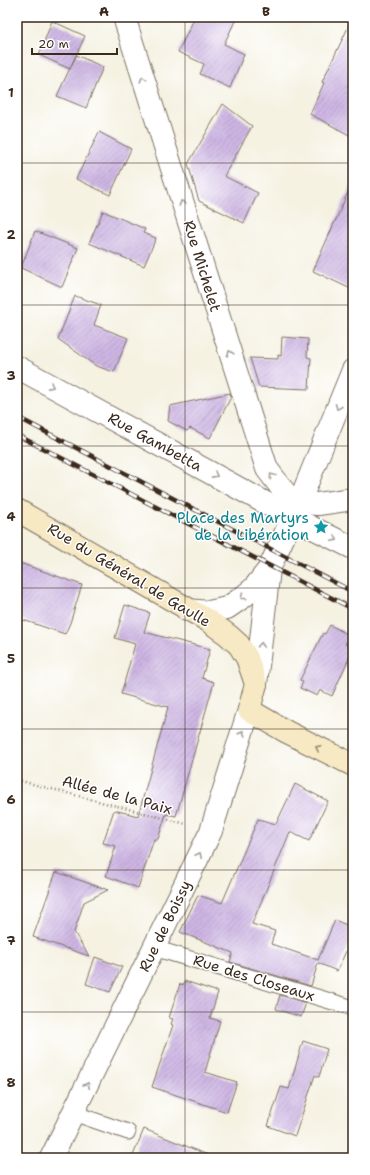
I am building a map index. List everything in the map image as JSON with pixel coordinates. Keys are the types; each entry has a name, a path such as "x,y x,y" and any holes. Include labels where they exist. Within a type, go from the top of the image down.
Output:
{"street":[{"name":"Rue Michelet","path":"124,17 267,469 296,510"},
{"name":"Rue Gambetta","path":"17,367 296,510"},
{"name":"Rue de Boissy","path":"187,610 209,612 227,608 254,588 270,569 296,510 353,370"},
{"path":"296,510 318,504 353,499"},
{"name":"Rue du Général de Gaulle","path":"17,510 34,518 211,623 239,645 247,658 256,684"},
{"path":"296,510 353,548"},
{"name":"Rue de Boissy","path":"51,1158 211,831 256,684 270,569"},
{"path":"249,710 287,732 353,765"}],"lane":[{"name":"Rue des Closeaux","path":"154,948 353,1008"},
{"path":"73,1114 128,1132"}],"path":[{"name":"Allée de la Paix","path":"17,780 211,831"}],"building":[{"path":"195,17 237,17 224,44 244,54 230,88 200,74 204,64 178,52"},
{"path":"353,17 353,137 310,114 324,83 322,82"},
{"path":"52,21 85,36 70,69 39,55"},
{"path":"76,55 103,67 86,108 57,96"},
{"path":"223,104 252,126 224,176 258,193 244,223 199,201 188,164"},
{"path":"99,132 131,149 110,195 76,179"},
{"path":"353,181 353,290 313,271"},
{"path":"103,211 145,229 143,233 156,238 144,266 89,243"},
{"path":"35,231 78,248 62,287 21,268"},
{"path":"75,296 101,305 94,325 128,338 114,372 96,366 58,339"},
{"path":"282,337 308,339 307,357 311,358 309,389 259,387 250,358 278,359 278,355 281,356"},
{"path":"230,393 231,397 210,438 190,428 187,431 168,421 170,406"},
{"path":"17,562 82,585 65,634 17,618"},
{"path":"125,605 150,613 144,632 210,649 202,678 214,682 176,816 166,814 158,839 154,839 138,888 106,876 116,846 103,843 114,810 138,816 168,707 121,694 135,644 115,638"},
{"path":"330,625 349,635 345,644 353,649 332,696 320,690 317,696 300,688 303,682 300,680 323,633 325,634"},
{"path":"295,784 328,801 309,841 290,832 252,924 275,931 271,944 318,960 335,920 353,928 353,936 337,971 318,963 311,986 230,962 233,953 180,932 198,895 222,903 258,819 276,824"},
{"path":"56,872 108,890 84,902 74,932 89,956 33,937"},
{"path":"95,957 122,967 110,992 86,984"},
{"path":"185,981 218,992 210,1018 220,1021 205,1072 237,1082 227,1112 152,1087 173,1025 171,1024 173,1019 169,1018 180,984 183,985"},
{"path":"280,995 306,1003 301,1017 276,1009"},
{"path":"303,1041 327,1049 319,1077 315,1075 295,1136 268,1126 281,1087 289,1089"},
{"path":"144,1129 213,1157 213,1158 132,1158"}],"railway":[{"path":"17,417 353,592"},
{"path":"17,435 353,609"}],"place":[{"name":"Place des Martyrs de la Libération","path":"321,527"}]}
